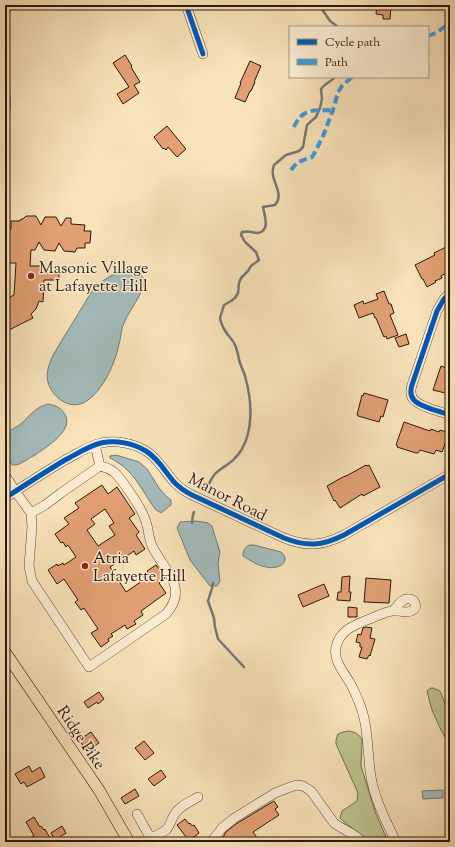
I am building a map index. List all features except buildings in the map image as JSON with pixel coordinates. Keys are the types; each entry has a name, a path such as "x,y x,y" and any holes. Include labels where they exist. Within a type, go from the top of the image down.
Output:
{"main road":[{"name":"Ridge Pike","path":"5,652 99,790 129,842"}],"street":[{"path":"186,5 203,54"},
{"path":"5,92 5,113"},
{"path":"450,293 444,299 437,311 412,385 411,393 413,400 418,404 450,415"},
{"name":"Manor Road","path":"5,498 68,458 94,445 109,442 124,443 146,451 158,461 175,483 186,492 291,541 306,544 321,544 336,539 450,474"},
{"path":"94,445 100,466"},
{"path":"5,475 31,513 32,526 29,566 32,581 89,667 162,617 170,610 176,595 174,580 150,542 146,520 141,511 118,476 111,470 100,466"},
{"path":"31,513 45,505 100,466"},
{"path":"394,610 351,627 342,635 337,646 336,657 351,684 363,714 367,730 370,769 377,799 396,842"},
{"path":"211,842 222,828 233,819 275,793 298,785 311,791 334,823 356,836 362,842"},
{"path":"137,814 148,840 166,830 175,814 181,807 198,797"}],"green space":[{"path":"431,688 440,691 450,716 450,747 432,710 427,691"},
{"path":"349,731 357,734 362,741 361,766 376,814 388,842 368,842 362,835 340,818 342,811 357,801 358,793 336,744 338,734"}],"water":[{"path":"128,270 141,275 144,282 139,296 124,324 117,351 109,372 98,391 87,401 75,405 65,402 56,396 52,391 47,379 47,372 53,355 92,291 108,278 117,273"},
{"path":"48,404 61,409 64,413 67,419 63,432 52,443 35,455 17,465 12,465 5,452 5,433 20,424 37,409"},
{"path":"116,455 139,462 147,469 159,488 171,500 171,505 161,513 155,509 131,474 110,458 110,456"},
{"path":"196,521 208,523 212,526 220,552 218,563 220,581 217,586 210,586 190,560 177,528 180,522"},
{"path":"249,545 281,552 285,559 284,562 282,565 270,568 257,564 243,556 244,550"},
{"path":"443,790 443,798 423,799 422,791"}],"waterway":[{"path":"319,5 330,21 337,26"},
{"path":"207,488 215,474 233,460 242,449 246,441 250,425 250,406 246,378 236,347 224,329 220,318 224,305 235,298 238,293 241,278 251,266 259,260 256,252 245,242 241,235 244,231 258,233 262,232 266,226 263,207 275,205 279,196 273,176 274,165 286,155 299,151 303,147 307,125 316,117 320,108 322,99 321,89 334,78"},
{"path":"192,523 194,512"},
{"path":"213,583 208,601 214,618 218,639 244,667"}],"marked path":[{"path":"429,36 436,33 450,23"},
{"path":"291,170 298,162 312,157 314,154 323,136 338,92 351,78"},
{"path":"294,127 297,121 305,113 310,111 333,110"}],"cycle path":[{"path":"186,5 203,54"},
{"path":"450,293 444,299 437,311 411,390 411,395 418,403 450,415"},
{"path":"5,498 65,460 87,448 96,444 107,442 124,443 141,448 151,454 175,483 190,494 284,538 300,543 314,544 336,539 344,535 450,474"}],"place":[{"name":"Masonic Village at Lafayette Hill","path":"31,276"},
{"name":"Atria Lafayette Hill","path":"85,566"}]}
